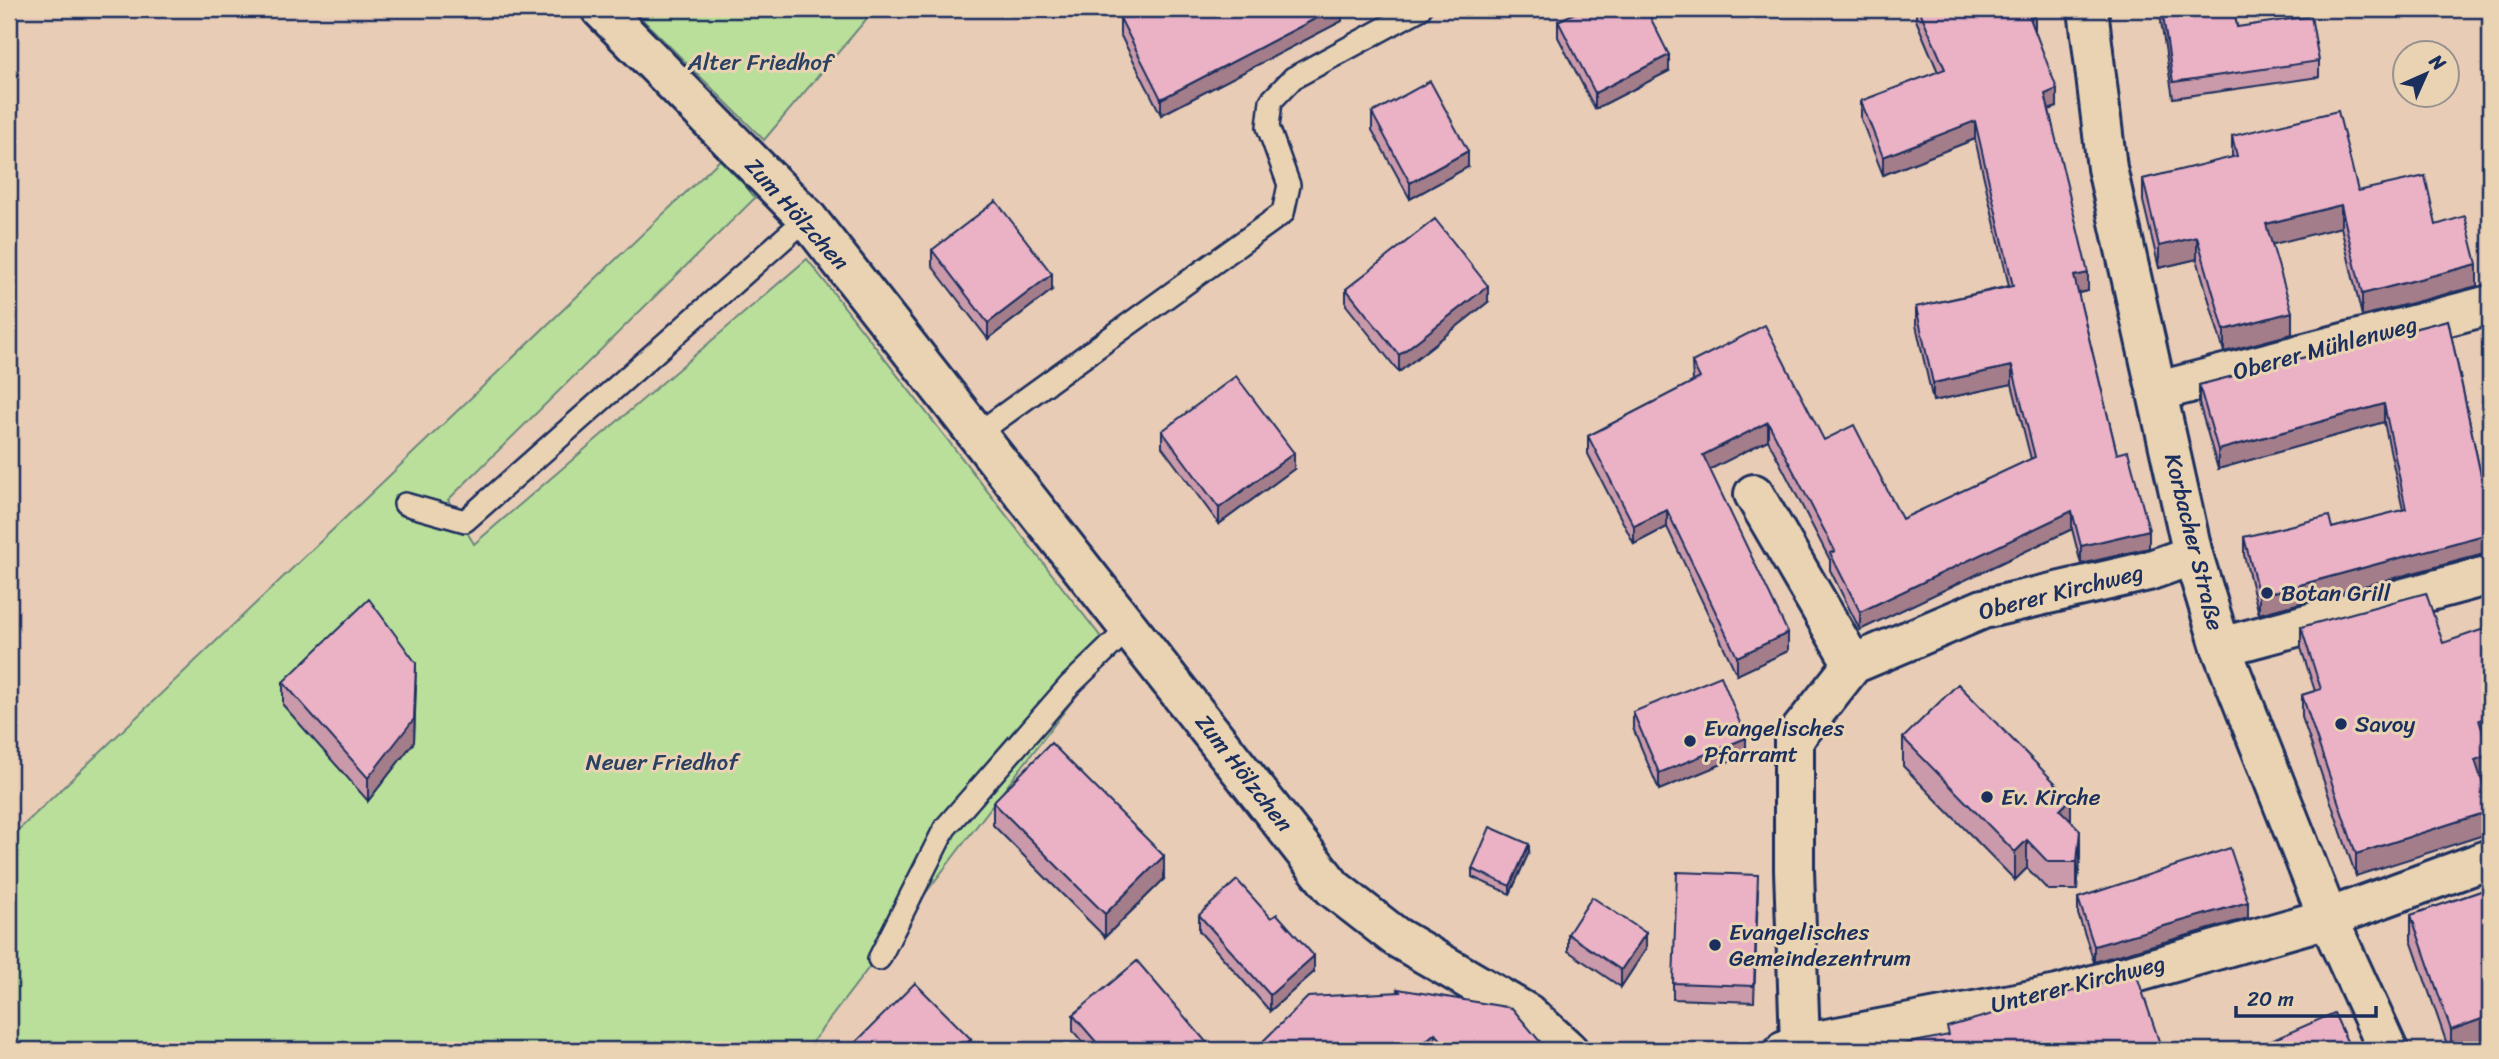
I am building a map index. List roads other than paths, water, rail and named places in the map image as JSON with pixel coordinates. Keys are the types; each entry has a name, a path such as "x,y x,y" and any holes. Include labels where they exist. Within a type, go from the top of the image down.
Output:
{"street":[{"name":"Zum Hölzchen","path":"601,9 807,218 1333,888 1396,937 1528,1014 1568,1050"},
{"name":"Korbacher Straße","path":"2088,9 2107,168 2159,391 2193,555 2221,647 2328,918 2388,1050"},
{"name":"Oberer Mühlenweg","path":"2159,391 2490,304"},
{"path":"1754,494 1853,664"},
{"name":"Oberer Kirchweg","path":"1793,1047 1794,739 1853,664 1983,609 2148,571 2193,555"},
{"path":"2221,647 2490,575"},
{"name":"Unterer Kirchweg","path":"1793,1047 2058,995 2328,918 2490,859"}],"lane":[{"path":"977,434 1283,213 1289,185 1268,127 1271,101 1293,78 1420,9"},
{"path":"405,504 464,521 807,218"},
{"path":"879,958 945,828 1070,685 1130,627"}],"place":[{"name":"Botan Grill","path":"2267,593"},
{"name":"Savoy","path":"2341,724"},
{"name":"Evangelisches Pfarramt","path":"1690,741"},
{"name":"Ev. Kirche","path":"1987,797"},
{"name":"Evangelisches Gemeindezentrum","path":"1715,945"}],"park label":[{"name":"Alter Friedhof","path":"760,62"},
{"name":"Neuer Friedhof","path":"662,762"}]}
